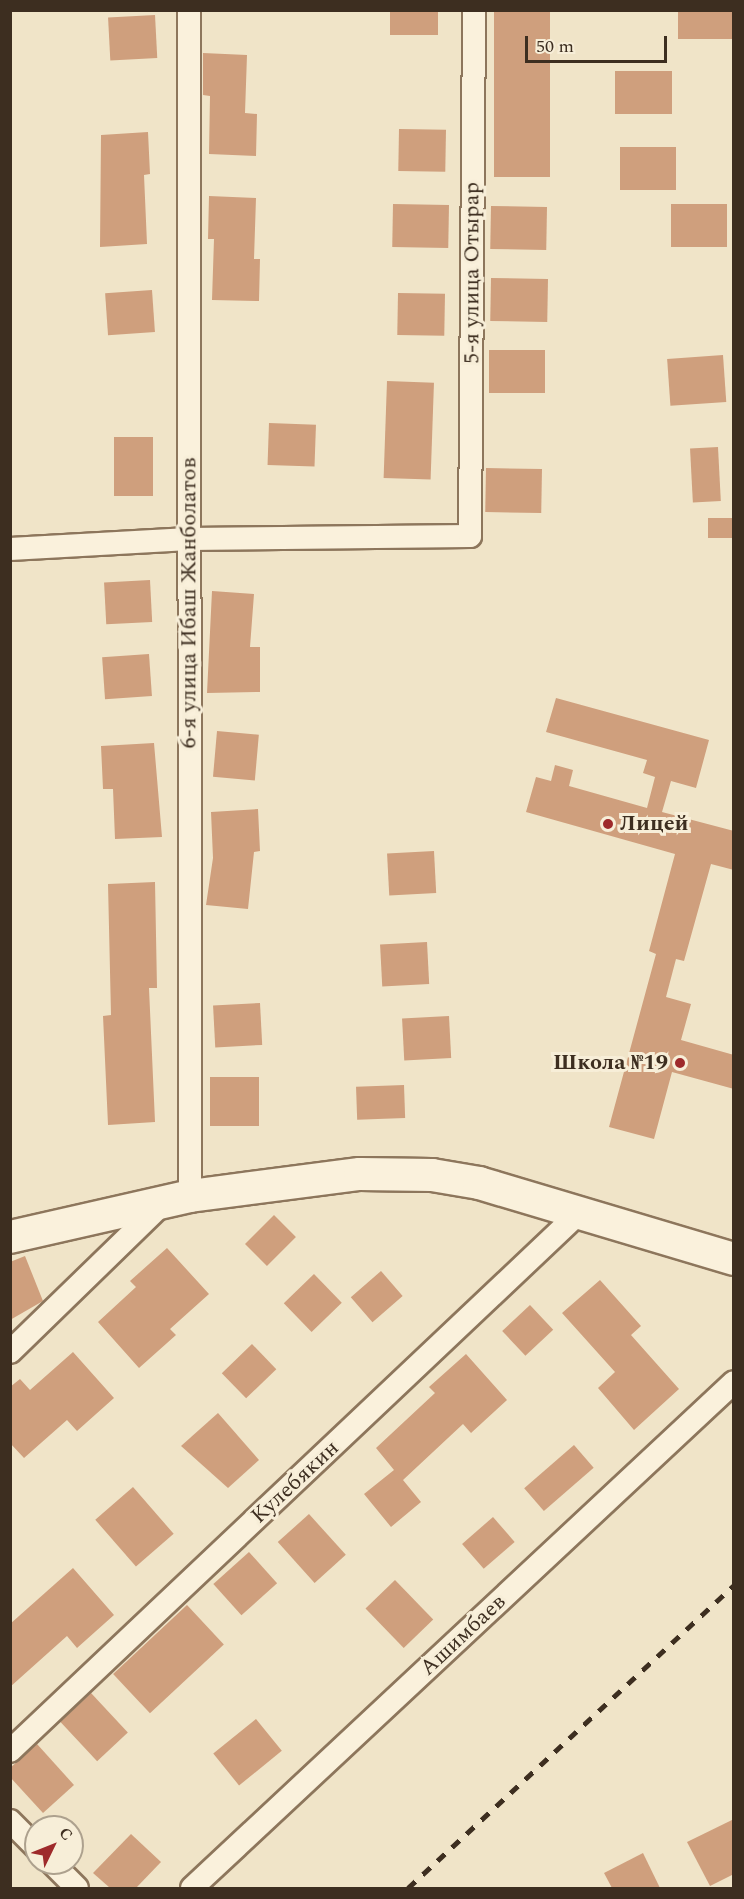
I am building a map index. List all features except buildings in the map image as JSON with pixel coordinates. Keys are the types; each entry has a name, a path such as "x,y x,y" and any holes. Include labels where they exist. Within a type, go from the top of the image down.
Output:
{"street":[{"name":"6-я улица Ибаш Жанболатов","path":"178,1199 189,539 189,10"},
{"name":"5-я улица Отырар","path":"189,539 470,536 474,10"},
{"path":"10,549 189,539"},
{"path":"10,1237 178,1199 360,1174 432,1175 579,1213 734,1259"},
{"path":"10,1352 178,1199"},
{"name":"Кулебякин","path":"10,1751 579,1213"},
{"name":"Ашимбаев","path":"192,1888 734,1382"},
{"path":"10,1821 24,1835"},
{"path":"64,1875 76,1888"}],"railway":[{"path":"408,1888 734,1585"}],"place":[{"name":"Лицей","path":"608,824"},
{"name":"Школа №19","path":"680,1063"}]}
